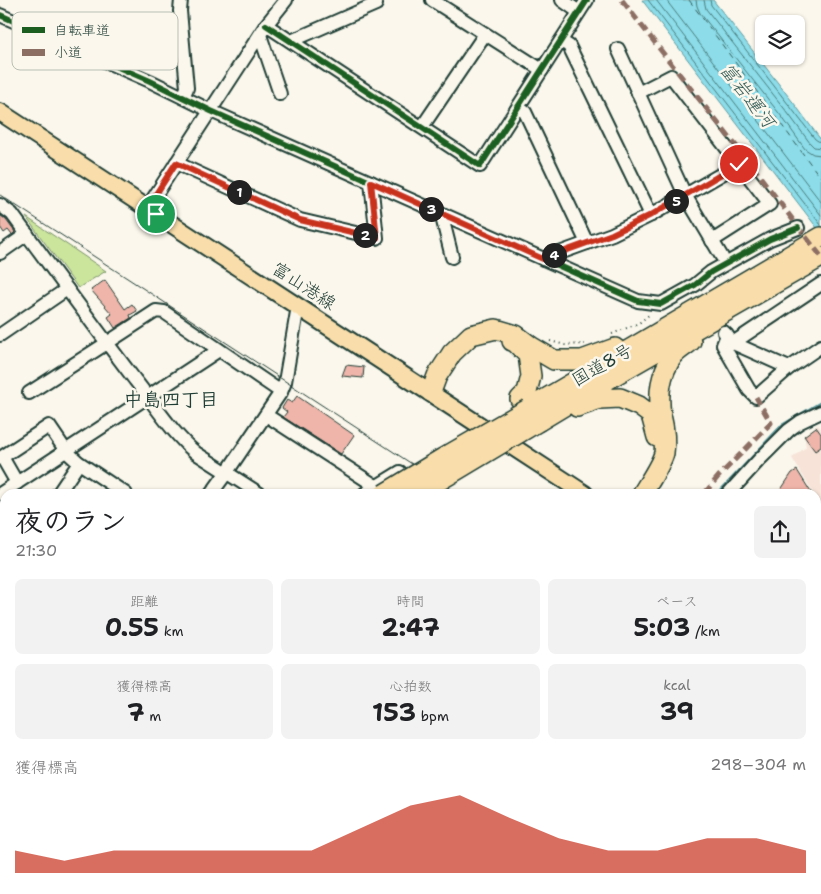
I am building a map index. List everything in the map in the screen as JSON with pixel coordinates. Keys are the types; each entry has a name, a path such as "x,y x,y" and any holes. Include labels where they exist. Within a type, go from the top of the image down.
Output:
{"highway":[{"name":"国道8号","path":"532,413 617,374 808,260 821,238"},
{"name":"国道8号","path":"532,413 689,315 808,260"},
{"path":"645,489 664,454 665,433 660,392 662,376 674,355 700,334 765,294 808,260"},
{"path":"431,392 437,376 452,353 471,335 496,329 516,335 554,360 582,360 612,350 689,315"},
{"path":"431,392 445,380 460,358 477,341 495,336 515,342 528,355 531,376 527,392 532,413"},
{"path":"383,489 447,465 532,413 579,406 600,399 620,398 639,406 651,415 657,434 656,451 634,489"},
{"path":"422,489 447,465 532,413"}],"main road":[{"name":"富山港線","path":"0,112 577,489"}],"street":[{"path":"180,0 187,88 183,97"},
{"path":"432,0 542,70"},
{"path":"562,0 580,12"},
{"path":"263,30 291,41 480,166 587,0"},
{"path":"147,208 282,2"},
{"path":"291,41 376,4"},
{"path":"0,15 12,20"},
{"path":"263,30 280,94"},
{"path":"422,127 485,34"},
{"path":"561,41 569,46 651,215"},
{"path":"618,49 685,195 722,257"},
{"path":"125,70 638,301 661,304 698,289 711,272 762,244 798,228"},
{"path":"638,92 671,76 770,204 712,241"},
{"path":"518,108 525,112 587,243"},
{"path":"176,163 300,220 377,238 371,182"},
{"path":"543,259 612,234 651,215 739,164"},
{"path":"0,204 12,214 170,426 196,453 252,489"},
{"path":"441,213 452,256"},
{"path":"0,253 27,234"},
{"path":"821,284 728,337 723,345 749,390 756,397 789,368 821,346"},
{"path":"0,334 67,289"},
{"path":"215,489 282,392 298,306"},
{"path":"29,393 156,311 164,312 282,392"},
{"path":"728,337 789,368"},
{"path":"8,489 219,350"},
{"path":"733,489 789,430 800,422 821,412"},
{"path":"266,415 378,489"},
{"path":"17,483 2,458 49,426 66,451 79,464 119,489"},
{"path":"62,489 79,464"},
{"path":"381,489 400,472"}],"shaded area":[{"path":"818,425 821,429 821,489 811,489 792,458 806,447 804,435"}],"green space":[{"path":"26,217 106,271 78,288"}],"water":[{"name":"富岩運河","path":"642,0 713,0 755,54 755,65 764,65 796,106 821,140 821,233"}],"building":[{"path":"0,215 15,232 12,235 8,230 4,233 0,227"},
{"path":"105,280 125,309 132,304 137,311 130,315 131,318 115,328 108,317 112,314 91,290"},
{"path":"346,365 364,367 363,378 342,376"},
{"path":"297,396 354,435 341,454 283,417 287,412 282,408 287,400 292,403"},
{"path":"816,427 821,434 821,447 815,451 804,436"},
{"path":"797,470 809,489 781,489 792,473"}],"waterway":[{"path":"722,489 782,425 821,402"}],"ferry route":[{"path":"689,0 821,178"}],"tram line":[{"path":"0,195 450,489"}],"marked path":[{"path":"622,0 821,256"},
{"path":"708,489 771,423 756,397"}],"cycle path":[{"path":"266,25 480,166 587,0"},
{"path":"0,15 12,20"},
{"path":"125,70 211,111 638,301 661,304 695,285 711,272 770,239 798,228"}],"district":[{"name":"中島四丁目","path":"171,399"}],"route":[{"path":"156,214 147,208 176,163 300,220 377,238 371,182 543,259 612,234 651,215 739,164"}]}
